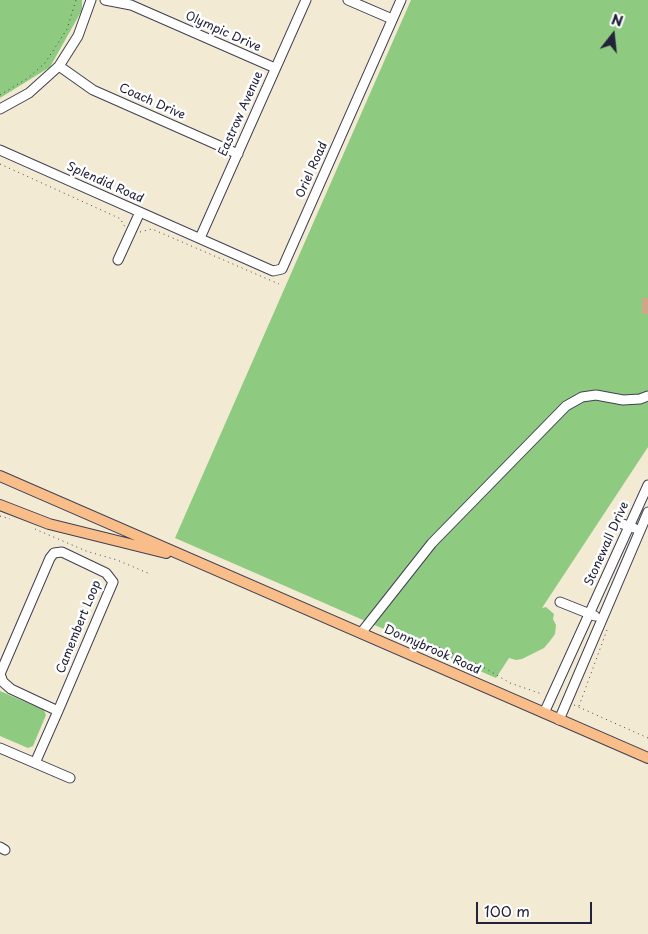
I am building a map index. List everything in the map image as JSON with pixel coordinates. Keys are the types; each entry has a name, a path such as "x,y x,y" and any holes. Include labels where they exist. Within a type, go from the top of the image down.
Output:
{"main road":[{"name":"Donnybrook Road","path":"0,476 648,758"},
{"name":"Donnybrook Road","path":"0,505 49,524 155,550 206,565"}],"street":[{"path":"0,109 30,93 60,66 78,36 91,0"},
{"name":"Olympic Drive","path":"105,0 130,5 275,68"},
{"name":"Eastrow Avenue","path":"200,238 306,0"},
{"path":"348,0 392,19"},
{"name":"Oriel Road","path":"200,238 273,271 282,269 401,0"},
{"name":"Coach Drive","path":"60,66 93,90 238,154"},
{"name":"Splendid Road","path":"0,150 200,238"},
{"path":"118,260 140,212"},
{"path":"361,633 432,543 566,406 582,397 596,395 623,400 640,399 648,396"},
{"name":"Stonewall Drive","path":"544,713 648,485"},
{"name":"Stonewall Drive","path":"559,720 648,512"},
{"path":"618,522 640,531"},
{"name":"Camembert Loop","path":"35,763 58,711 113,582 106,573 62,552 54,553 0,674 4,682 11,689 58,711"},
{"path":"560,602 602,619"},
{"path":"0,748 70,778"}],"path":[{"path":"0,94 28,78 45,63 66,29 76,0"},
{"path":"0,516 14,520"},
{"path":"32,528 86,551 117,560 150,574"},
{"path":"425,641 483,666 510,684 536,693 552,696"},
{"path":"567,702 648,738"}],"green space":[{"path":"0,0 82,0 82,10 50,67 0,98"},
{"path":"411,0 648,0 648,447 542,608 546,607 554,614 555,634 544,648 522,659 509,658 496,678 175,538"},
{"path":"0,691 44,710 46,715 33,746 28,748 0,736"}],"building":[{"path":"642,298 648,298 648,314 642,314"}]}
